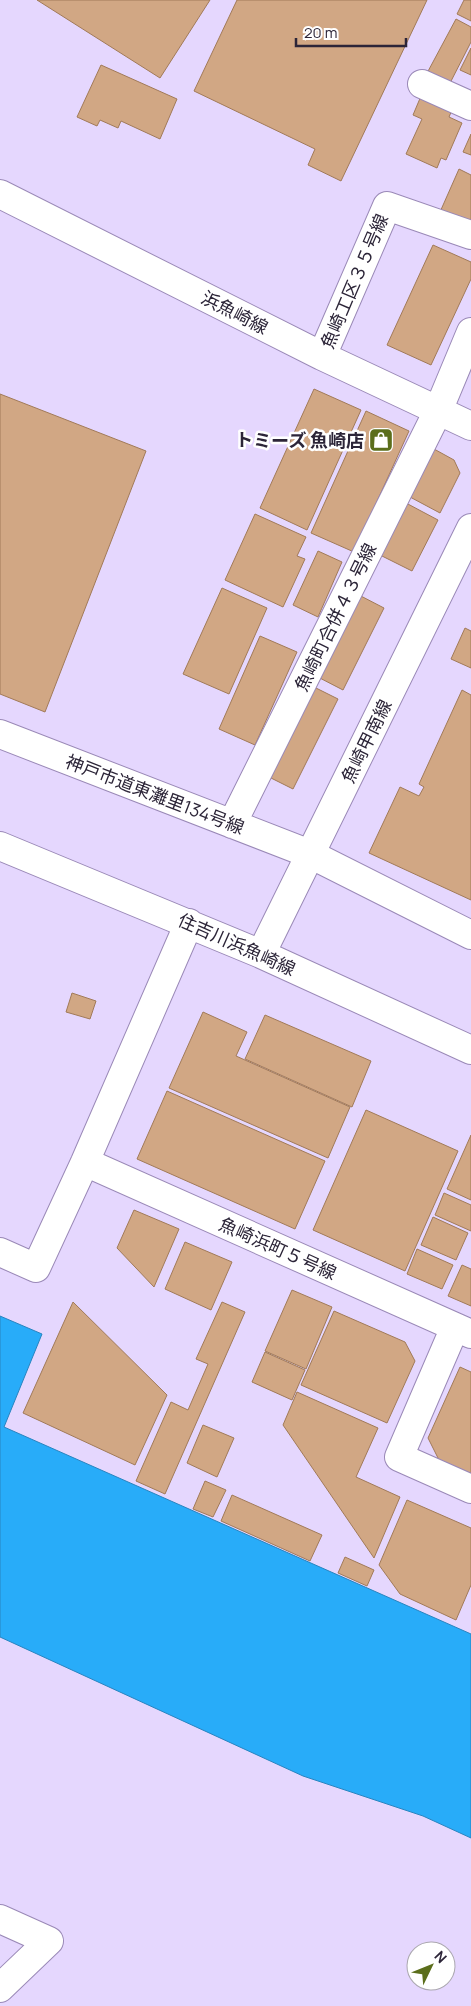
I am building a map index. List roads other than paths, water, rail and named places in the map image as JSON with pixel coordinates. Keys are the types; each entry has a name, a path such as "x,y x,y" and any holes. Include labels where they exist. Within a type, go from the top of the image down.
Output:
{"street":[{"path":"422,84 471,106"},
{"name":"浜魚崎線","path":"0,194 322,356 471,426"},
{"name":"魚崎工区３５号線","path":"322,356 387,206 471,235"},
{"name":"魚崎町合併４３号線","path":"232,824 438,411 471,332"},
{"name":"魚崎甲南線","path":"261,954 471,528"},
{"name":"神戸市道東灘里134号線","path":"0,734 310,854 471,936"},
{"name":"住吉川浜魚崎線","path":"0,846 261,954 471,1050"},
{"path":"0,1252 36,1268 188,923"},
{"name":"魚崎浜町５号線","path":"84,1162 463,1330"},
{"path":"463,1330 398,1457 471,1489"},
{"path":"0,1919 49,1941 0,1988"}],"water":[{"path":"0,1316 42,1334 4,1427 471,1634 471,1838 423,1816 303,1776 0,1637"}],"place":[{"name":"トミーズ 魚崎店","path":"381,440"}]}
